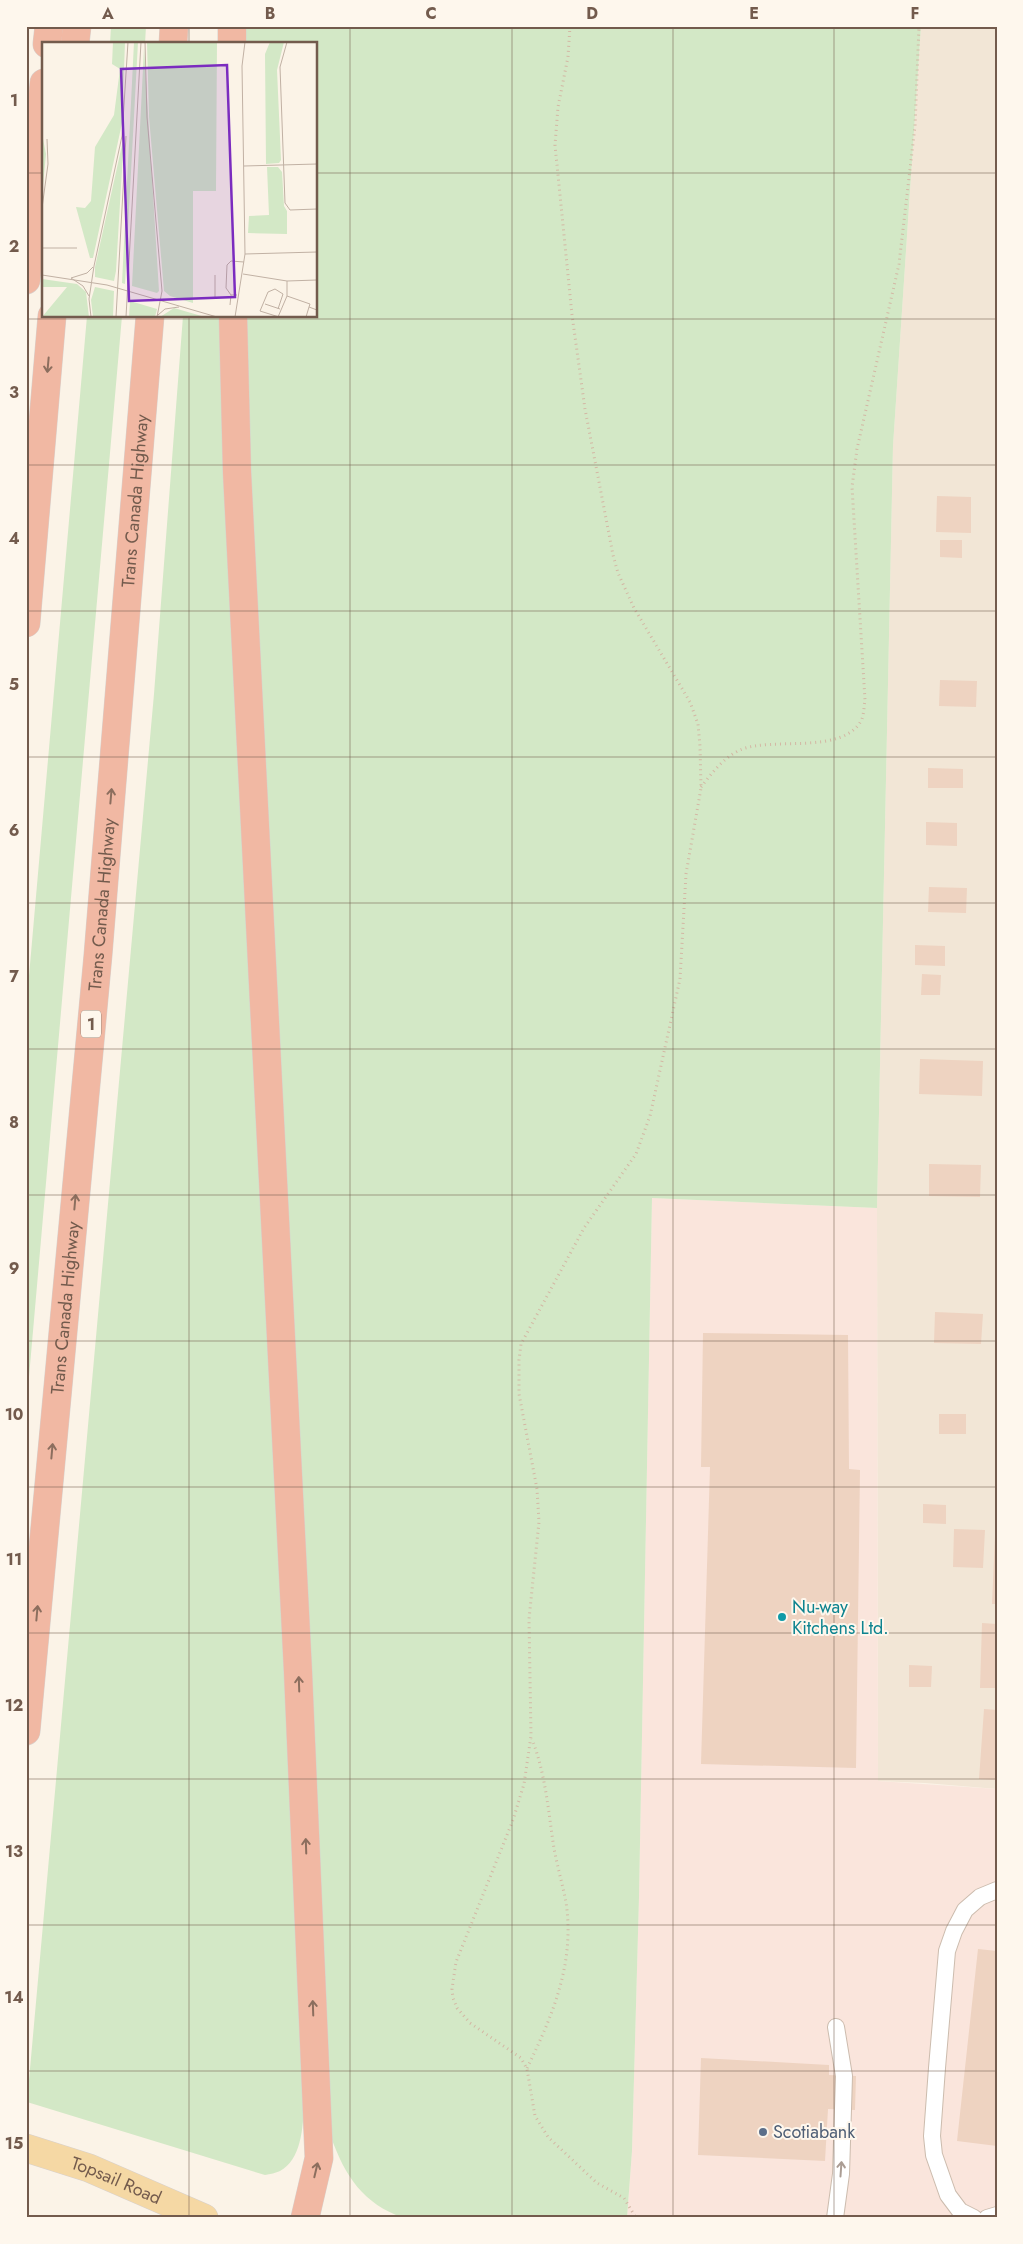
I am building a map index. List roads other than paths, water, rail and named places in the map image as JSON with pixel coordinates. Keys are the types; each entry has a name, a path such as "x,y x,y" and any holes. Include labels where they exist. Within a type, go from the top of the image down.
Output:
{"highway":[{"path":"47,42 49,26"},
{"path":"75,42 77,26"},
{"path":"172,42 174,26"},
{"path":"232,26 232,42"},
{"path":"26,280 42,104"},
{"path":"26,623 52,318"},
{"name":"Trans Canada Highway","path":"26,1731 98,945 150,318"},
{"path":"233,318 237,472 297,1642 319,2158 305,2218"}],"main road":[{"name":"Topsail Road","path":"26,2148 89,2168 204,2218"}],"lane":[{"path":"974,2218 960,2211 948,2195 934,2155 932,2136 936,2068 948,1951 954,1931 964,1910 980,1896 997,1890"},
{"path":"835,2218 841,2174 844,2076 836,2027"},
{"path":"987,2218 997,2215"}],"place":[{"name":"Nu-way Kitchens Ltd.","path":"782,1617"},
{"name":"Scotiabank","path":"763,2132"}]}
